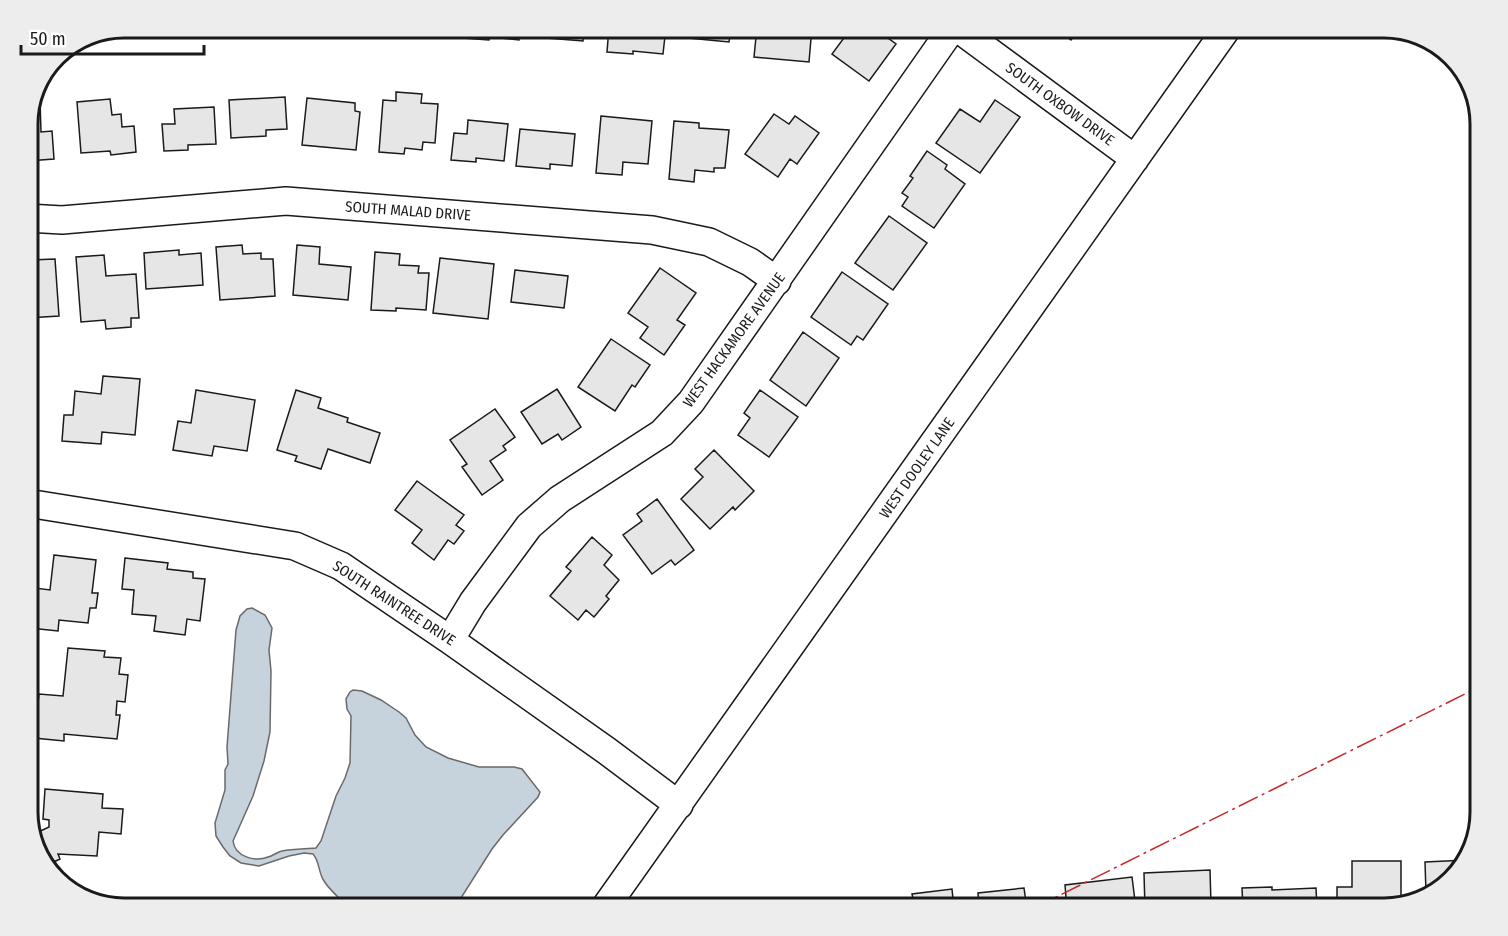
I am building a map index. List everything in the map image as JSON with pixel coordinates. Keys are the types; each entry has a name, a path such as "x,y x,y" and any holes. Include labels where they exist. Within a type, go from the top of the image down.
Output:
{"street":[{"name":"WEST HACKAMORE AVENUE","path":"450,640 473,603 529,526 560,499 662,433 691,402 946,38"},
{"name":"SOUTH OXBOW DRIVE","path":"969,38 1135,159"},
{"name":"WEST DOOLEY LANE","path":"612,898 1220,38"},
{"name":"SOUTH MALAD DRIVE","path":"38,219 62,220 286,201 651,230 709,242 750,262 777,281"},
{"name":"SOUTH RAINTREE DRIVE","path":"38,505 295,546 341,566 607,751 679,805"}],"shaded area":[{"path":"252,608 265,615 272,628 269,650 270,732 253,796 233,841 237,851 246,857 257,859 282,851 316,848 321,841 350,763 351,716 347,709 346,699 353,690 362,691 381,700 406,718 415,735 426,747 448,758 479,767 522,769 540,792 492,849 461,898 339,898 324,881 313,854 289,856 259,866 241,863 230,856 223,847 216,836 215,823 225,790 225,770 228,764 227,747 236,630 240,616 247,609"}],"building":[{"path":"463,38 490,38 489,40"},
{"path":"546,38 583,38 583,41"},
{"path":"608,38 665,38 663,54 633,51 633,54 607,52"},
{"path":"688,38 730,38 729,42"},
{"path":"756,38 811,38 809,62 754,57"},
{"path":"844,38 888,38 896,44 869,81 832,54"},
{"path":"396,92 422,94 421,103 438,104 435,143 423,142 422,150 405,148 404,154 379,152 383,100 396,101"},
{"path":"285,97 287,129 266,130 266,136 231,138 229,100"},
{"path":"307,98 355,103 355,111 360,112 356,150 302,145"},
{"path":"110,99 112,115 121,114 122,127 134,126 136,152 111,155 110,151 81,153 77,102"},
{"path":"995,100 1020,117 980,173 936,143 960,109 980,122"},
{"path":"40,101 41,132 52,131 54,159 38,160"},
{"path":"214,107 216,144 188,145 188,150 164,151 162,124 175,124 174,109"},
{"path":"774,114 789,124 795,116 819,133 797,164 790,159 778,177 745,154"},
{"path":"601,116 652,121 648,164 623,162 622,175 596,173"},
{"path":"468,120 508,124 504,161 476,158 476,162 451,160 454,133 467,134"},
{"path":"674,121 699,123 699,128 729,130 725,168 714,168 714,172 695,170 694,182 669,179"},
{"path":"520,129 575,134 572,166 550,164 550,169 516,166"},
{"path":"927,151 947,165 945,169 965,184 934,228 902,206 908,197 902,193 913,178 910,176"},
{"path":"889,216 927,243 893,290 855,263"},
{"path":"242,245 243,254 261,253 261,259 273,259 275,296 220,300 216,247"},
{"path":"297,245 320,247 319,264 351,267 348,300 293,295"},
{"path":"179,250 179,255 201,253 203,285 146,289 144,253"},
{"path":"375,252 400,254 399,265 419,266 418,273 429,273 426,310 396,308 396,311 371,310"},
{"path":"104,255 106,276 136,274 139,318 131,318 131,327 106,329 105,320 81,322 76,257"},
{"path":"440,258 494,264 488,319 433,313"},
{"path":"55,259 59,316 38,317 38,260"},
{"path":"660,268 696,293 677,320 685,325 664,355 640,338 648,327 628,313"},
{"path":"515,270 568,276 564,308 511,302"},
{"path":"842,272 888,304 863,340 857,336 851,345 811,317"},
{"path":"803,332 839,358 806,406 770,380"},
{"path":"611,339 650,365 635,387 632,385 615,411 578,387"},
{"path":"103,376 140,379 135,435 102,432 101,444 62,441 64,415 73,415 75,391 101,394"},
{"path":"557,389 581,427 562,440 558,434 542,444 521,412"},
{"path":"196,390 255,400 247,451 214,446 212,456 173,450 178,421 191,423"},
{"path":"296,390 321,398 318,408 348,418 347,422 380,433 370,463 328,449 321,469 295,461 297,456 277,450"},
{"path":"760,390 798,417 769,457 738,435 750,418 744,413"},
{"path":"495,409 515,437 503,446 506,450 490,461 503,480 482,495 462,467 467,464 450,440"},
{"path":"714,450 754,491 735,510 733,507 710,529 681,499 703,477 695,469"},
{"path":"417,481 464,515 456,525 464,531 454,544 448,540 434,560 412,543 422,530 395,510"},
{"path":"657,499 694,550 675,565 671,560 652,574 623,535 642,521 637,514"},
{"path":"592,537 612,555 604,565 619,580 606,596 609,599 594,617 586,610 578,620 550,596 571,571 566,567"},
{"path":"54,555 96,560 92,593 98,593 96,608 90,608 88,623 59,620 58,631 38,629 38,588 50,590"},
{"path":"125,558 168,563 167,569 193,572 193,578 205,579 200,621 187,619 185,635 154,631 156,616 132,614 134,590 122,589"},
{"path":"68,648 105,651 104,657 121,658 119,674 128,675 125,702 117,701 116,715 120,715 117,739 64,734 64,741 38,738 39,694 63,696"},
{"path":"45,789 103,794 102,808 123,809 121,834 99,832 97,856 58,854 60,859 53,862 40,831 49,827 49,820 43,819"},
{"path":"1352,861 1401,861 1401,897 1337,898 1337,887 1352,887"},
{"path":"1456,861 1437,881 1426,888 1425,862"},
{"path":"1210,870 1211,898 1145,898 1144,873"},
{"path":"1132,877 1135,898 1066,898 1065,885"},
{"path":"1272,887 1272,890 1316,888 1316,898 1242,898 1242,888"},
{"path":"1024,888 1025,898 978,898 978,893"},
{"path":"952,889 953,898 913,898 912,894"}],"power":[{"path":"1054,898 1470,691"}]}
